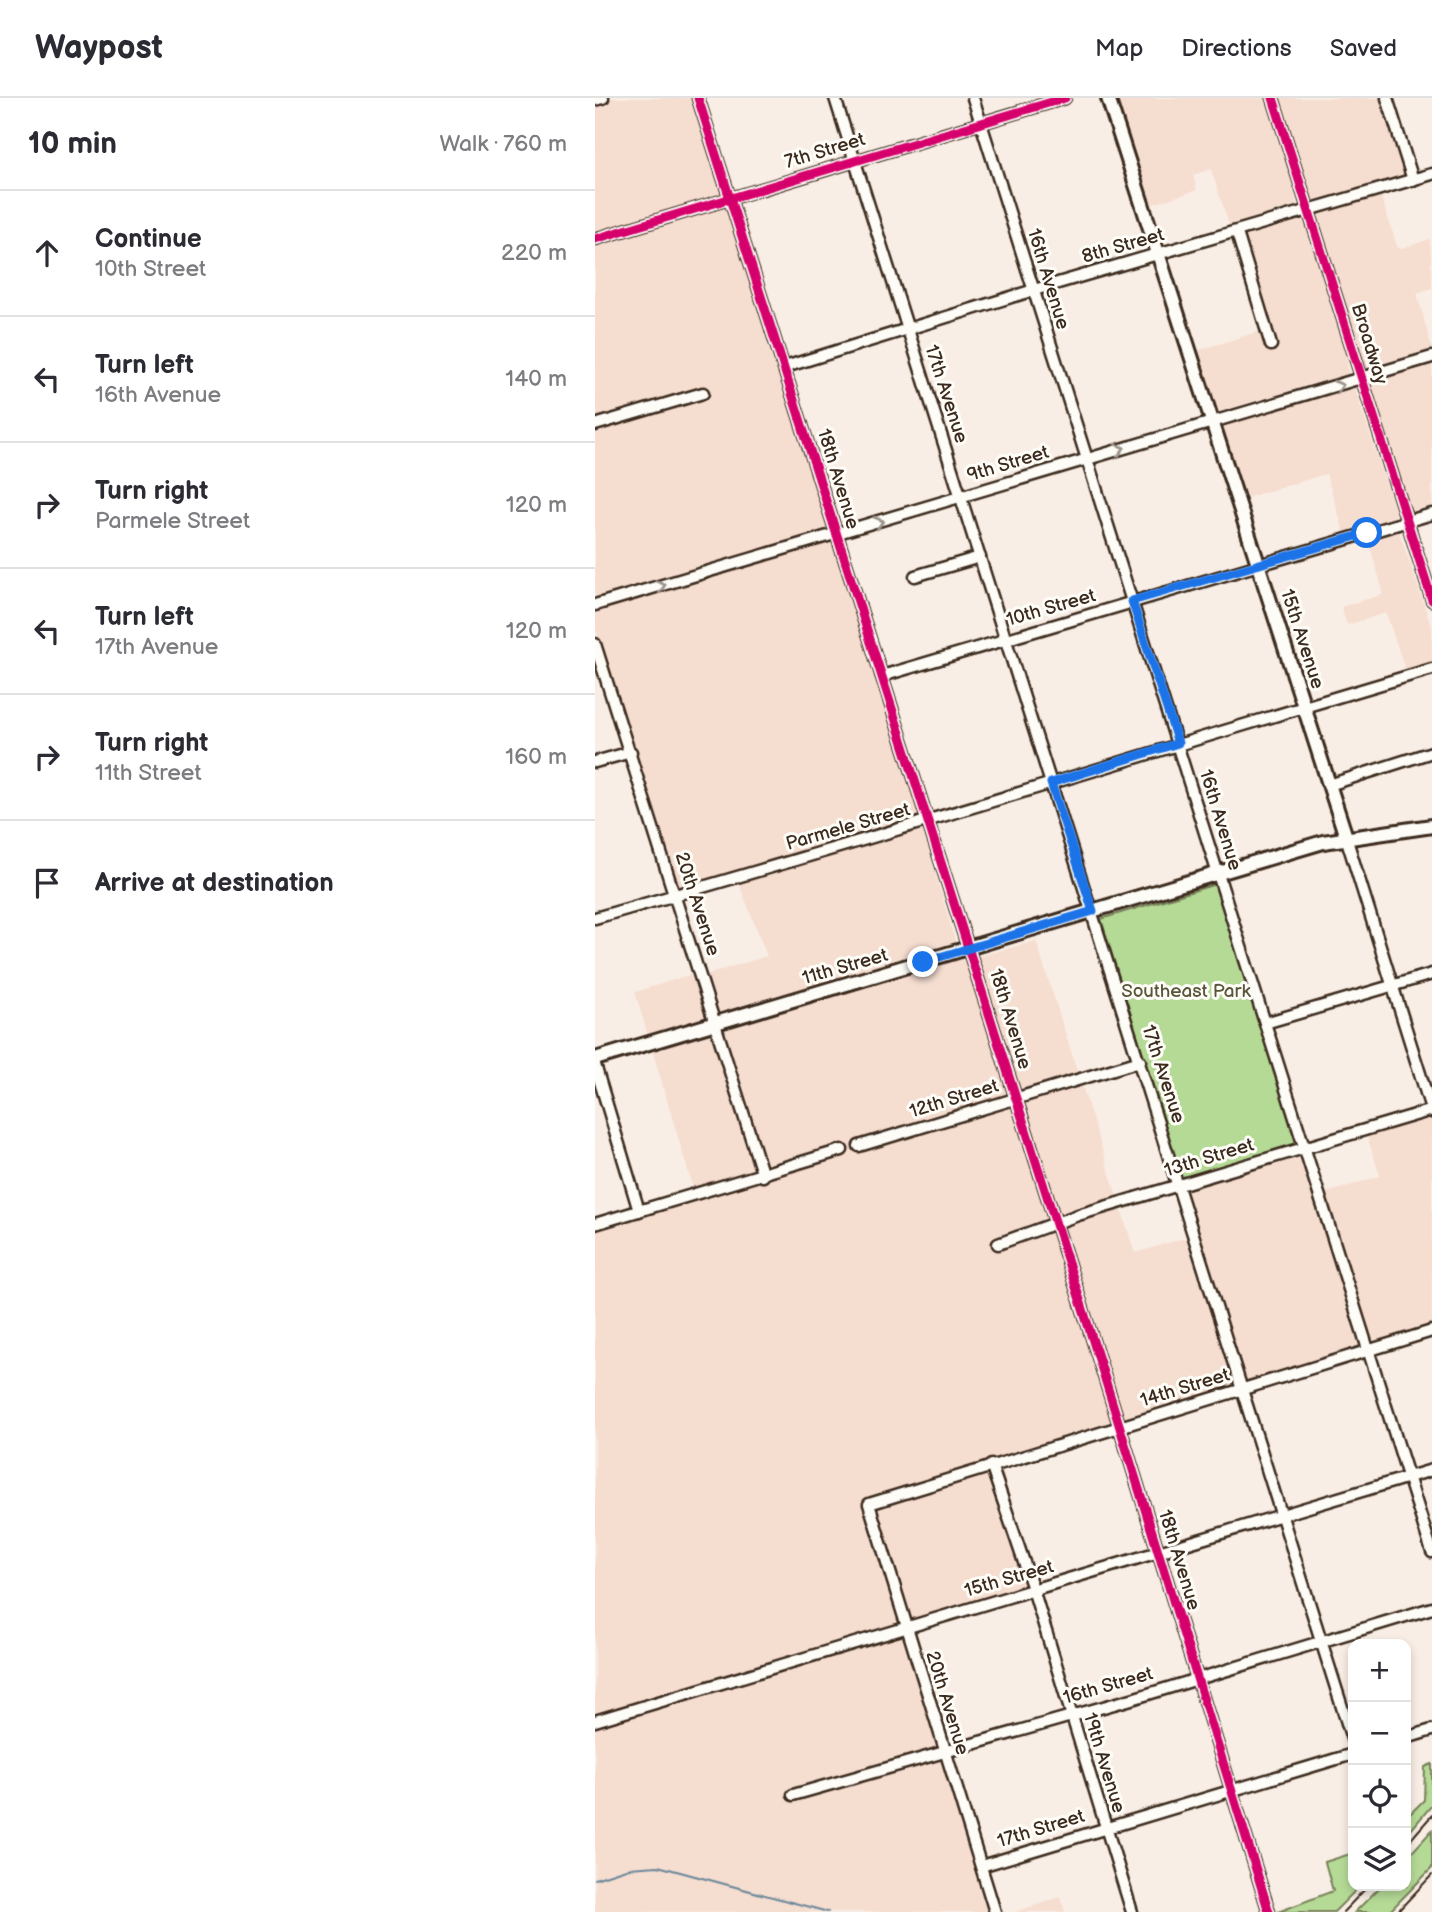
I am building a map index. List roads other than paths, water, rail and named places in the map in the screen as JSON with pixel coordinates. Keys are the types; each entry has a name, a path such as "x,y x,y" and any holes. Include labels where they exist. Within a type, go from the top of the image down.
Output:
{"main road":[{"name":"15th Avenue","path":"1108,98 1346,837"},
{"name":"11th Street","path":"595,1059 1346,837 1432,826"}],"street":[{"path":"595,100 603,98"},
{"name":"18th Avenue","path":"698,98 1120,1426 1269,1912"},
{"name":"17th Avenue","path":"835,98 1244,1388 1348,1726"},
{"name":"16th Avenue","path":"973,98 1432,1552"},
{"name":"7th Street","path":"595,239 1065,98"},
{"name":"Broadway","path":"1273,98 1432,600"},
{"path":"1387,98 1413,180"},
{"name":"8th Street","path":"785,367 1034,290 1310,212 1432,174"},
{"path":"1237,233 1271,345"},
{"name":"9th Street","path":"595,605 1432,357"},
{"path":"595,425 703,393"},
{"name":"10th Street","path":"882,677 1432,514"},
{"path":"915,576 980,557"},
{"name":"20th Avenue","path":"595,644 763,1176"},
{"name":"Parmele Street","path":"595,918 926,822 1178,743 1432,669"},
{"path":"595,762 631,752"},
{"path":"1329,785 1432,752"},
{"name":"15th Avenue","path":"1346,837 1432,1111"},
{"path":"1265,1023 1432,974"},
{"name":"12th Street","path":"859,1146 1140,1061"},
{"path":"595,1065 639,1211"},
{"name":"13th Street","path":"998,1244 1055,1223 1432,1111"},
{"path":"595,1224 763,1176 842,1150"},
{"name":"14th Street","path":"869,1504 1432,1331"},
{"name":"19th Avenue","path":"991,1465 1033,1589 1132,1912"},
{"name":"15th Street","path":"595,1721 1432,1470"},
{"name":"20th Avenue","path":"869,1504 995,1912"},
{"name":"16th Street","path":"793,1795 944,1753 1432,1608"},
{"path":"1411,1736 1432,1730"},
{"name":"17th Street","path":"981,1866 1348,1755"}],"waterway":[{"path":"595,1879 629,1868 658,1866 828,1912"}],"railway":[{"path":"1411,1839 1432,1815"},
{"path":"1397,1912 1432,1875"},
{"path":"1343,1912 1363,1891"}],"park label":[{"name":"Southeast Park","path":"1186,991"}]}
